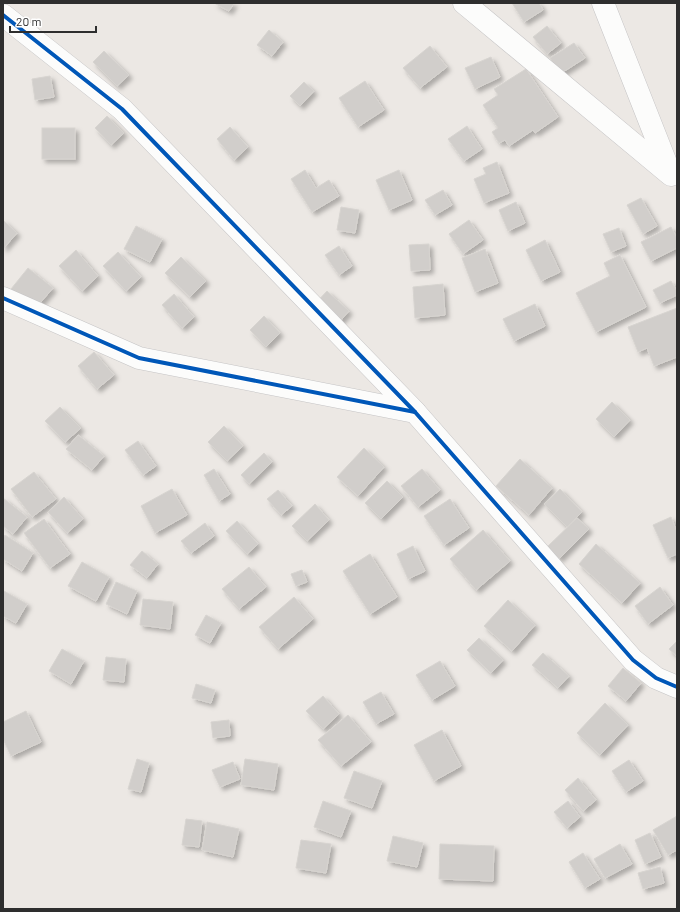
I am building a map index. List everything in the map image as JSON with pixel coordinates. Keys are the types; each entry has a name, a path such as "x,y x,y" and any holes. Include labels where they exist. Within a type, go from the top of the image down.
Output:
{"street":[{"path":"464,3 674,180"},
{"path":"603,3 674,180"},
{"path":"3,15 122,108 415,412 633,660 656,678 677,687"},
{"path":"3,298 139,358 415,412"}],"building":[{"path":"214,3 234,3 229,11"},
{"path":"512,3 539,3 543,10 524,22"},
{"path":"547,26 561,43 547,54 533,37"},
{"path":"269,30 283,42 272,56 257,45"},
{"path":"574,43 585,58 560,74 550,58"},
{"path":"430,46 447,67 420,88 403,68"},
{"path":"104,51 129,75 117,86 93,62"},
{"path":"491,57 500,77 475,89 465,68"},
{"path":"526,69 558,117 535,133 533,130 509,146 505,140 499,143 492,132 498,128 483,105 498,95 494,89"},
{"path":"50,76 54,97 35,100 32,79"},
{"path":"365,81 384,110 358,127 339,98"},
{"path":"304,82 314,91 300,106 290,96"},
{"path":"107,116 124,133 111,145 95,128"},
{"path":"467,126 482,149 464,161 448,139"},
{"path":"230,127 248,147 234,160 217,139"},
{"path":"42,128 75,128 75,159 42,159"},
{"path":"497,162 509,193 484,203 474,179 486,174 483,168"},
{"path":"305,170 316,188 329,180 339,196 312,212 291,179"},
{"path":"399,170 412,200 389,210 376,180"},
{"path":"443,190 452,205 435,215 425,200"},
{"path":"641,198 657,226 643,234 627,205"},
{"path":"516,202 525,223 508,231 499,210"},
{"path":"341,207 359,210 355,233 337,230"},
{"path":"3,220 17,233 3,249"},
{"path":"469,220 483,240 463,254 449,234"},
{"path":"136,226 162,239 150,262 124,249"},
{"path":"671,227 677,238 677,248 651,261 641,242"},
{"path":"619,228 626,246 611,252 603,234"},
{"path":"545,240 560,272 541,281 526,250"},
{"path":"429,244 430,270 411,271 409,245"},
{"path":"339,246 352,266 339,275 325,255"},
{"path":"485,249 498,283 475,292 462,258"},
{"path":"76,250 98,276 82,291 59,266"},
{"path":"118,252 141,277 126,291 103,266"},
{"path":"620,255 646,307 596,332 576,293 610,276 604,263"},
{"path":"181,257 206,281 190,297 165,273"},
{"path":"28,268 53,288 35,309 11,289"},
{"path":"671,281 677,291 677,295 660,303 653,290"},
{"path":"443,284 445,315 415,318 413,287"},
{"path":"327,291 349,311 335,327 313,306"},
{"path":"174,294 194,317 182,328 162,305"},
{"path":"535,304 545,326 514,341 503,319"},
{"path":"677,308 677,357 654,366 647,348 638,352 628,327"},
{"path":"264,316 280,333 266,347 250,330"},
{"path":"94,352 114,375 97,389 78,366"},
{"path":"612,402 630,420 614,437 596,419"},
{"path":"60,407 81,428 65,442 45,421"},
{"path":"224,426 243,446 227,461 208,442"},
{"path":"78,435 104,456 92,470 66,449"},
{"path":"138,441 156,466 143,475 125,450"},
{"path":"364,448 384,467 358,496 337,477"},
{"path":"264,453 272,462 249,484 241,475"},
{"path":"520,459 552,488 529,515 496,486"},
{"path":"214,469 230,494 219,501 204,475"},
{"path":"422,469 440,490 418,507 401,486"},
{"path":"34,472 56,499 32,517 11,489"},
{"path":"387,481 403,497 381,519 365,503"},
{"path":"172,489 187,515 155,533 141,506"},
{"path":"560,489 582,512 567,527 544,504"},
{"path":"278,490 292,506 281,515 267,499"},
{"path":"64,497 83,519 67,533 48,512"},
{"path":"3,498 27,517 13,534 3,526"},
{"path":"450,499 469,528 444,545 424,516"},
{"path":"315,504 329,520 307,541 292,526"},
{"path":"671,517 677,532 677,554 668,558 653,525"},
{"path":"577,518 589,529 559,559 547,547"},
{"path":"44,519 70,554 50,568 24,533"},
{"path":"237,521 258,544 247,554 226,531"},
{"path":"205,523 214,536 191,553 181,541"},
{"path":"483,530 510,561 476,590 450,559"},
{"path":"5,535 33,553 22,571 3,559 3,538"},
{"path":"596,544 640,583 622,603 579,564"},
{"path":"413,546 425,571 408,579 397,554"},
{"path":"142,551 158,564 147,578 130,565"},
{"path":"370,554 397,597 370,614 343,571"},
{"path":"82,562 109,577 96,601 68,586"},
{"path":"249,567 266,587 239,609 222,589"},
{"path":"302,570 307,582 296,586 291,574"},
{"path":"116,582 137,591 127,614 106,604"},
{"path":"660,587 673,605 648,624 635,606"},
{"path":"4,591 27,604 16,623 3,616"},
{"path":"294,597 313,619 278,649 259,627"},
{"path":"143,599 173,602 170,629 140,625"},
{"path":"508,600 535,625 512,651 484,626"},
{"path":"206,615 221,623 210,643 195,635"},
{"path":"479,638 503,660 491,673 467,650"},
{"path":"677,641 677,656 669,649"},
{"path":"62,649 84,661 71,684 49,671"},
{"path":"543,653 569,676 558,688 532,665"},
{"path":"106,657 126,659 124,682 103,680"},
{"path":"440,661 455,686 432,700 416,675"},
{"path":"623,668 641,683 626,701 608,686"},
{"path":"196,684 215,690 211,703 192,698"},
{"path":"381,692 394,714 376,724 363,702"},
{"path":"323,696 339,714 323,729 306,711"},
{"path":"605,703 628,725 600,755 577,733"},
{"path":"26,711 41,742 11,756 3,739 3,722"},
{"path":"348,715 371,742 341,766 318,740"},
{"path":"229,720 230,736 213,738 211,722"},
{"path":"442,730 461,766 434,781 414,745"},
{"path":"137,759 149,763 141,792 128,789"},
{"path":"245,759 278,764 274,790 241,785"},
{"path":"629,760 643,781 626,792 612,771"},
{"path":"233,762 240,779 220,787 212,770"},
{"path":"354,771 382,781 372,808 344,798"},
{"path":"578,778 596,800 583,811 565,790"},
{"path":"323,801 351,811 341,837 314,827"},
{"path":"568,801 580,817 567,828 554,812"},
{"path":"677,816 677,850 668,855 653,830"},
{"path":"186,819 202,821 199,847 182,845"},
{"path":"207,822 239,829 233,857 202,850"},
{"path":"650,833 661,857 645,864 635,840"},
{"path":"393,836 423,843 417,867 387,861"},
{"path":"301,840 331,844 326,873 296,868"},
{"path":"440,844 494,846 493,881 439,879"},
{"path":"620,844 632,864 605,878 594,859"},
{"path":"583,853 600,879 585,888 569,862"},
{"path":"660,867 664,883 643,889 638,873"}],"cycle path":[{"path":"3,15 122,109 415,412"},
{"path":"3,298 139,358 415,412 633,660 656,678 677,687"}]}
